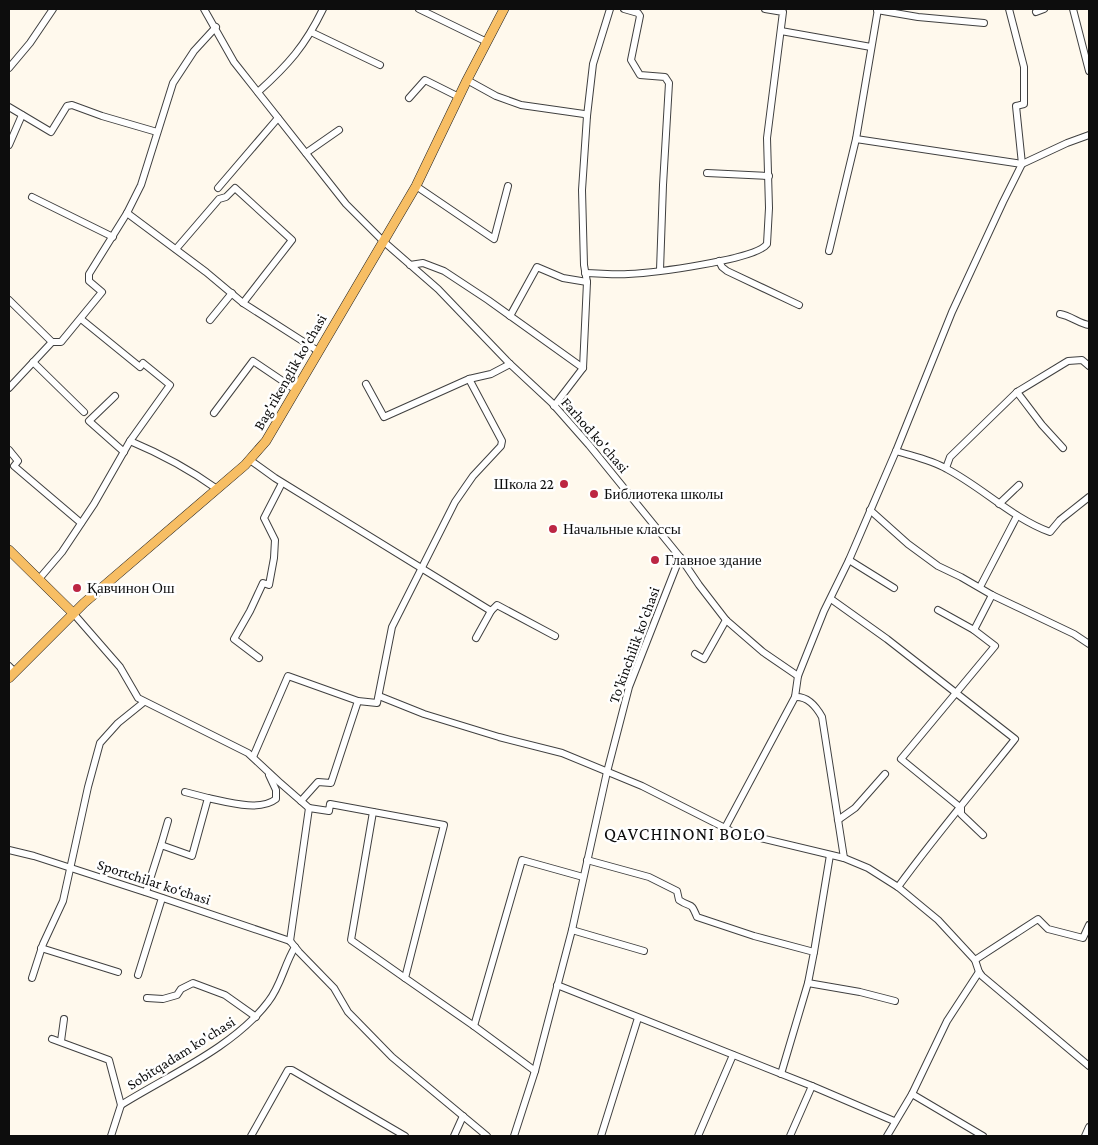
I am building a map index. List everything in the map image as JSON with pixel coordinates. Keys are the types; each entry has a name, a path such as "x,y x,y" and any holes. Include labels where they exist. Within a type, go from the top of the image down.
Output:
{"main road":[{"name":"Bag'rikenglik ko'chasi","path":"11,672 73,613 250,460 266,441 416,186 458,98 504,9"},
{"path":"9,550 73,613"}],"street":[{"path":"9,68 30,43 53,9"},
{"name":"Farhod ko'chasi","path":"204,9 216,27 234,62 346,204 383,241 438,289 510,364 554,406 589,445 680,557 699,586 726,620 763,652 798,676"},
{"path":"258,92 297,54 312,32 323,9"},
{"path":"419,9 487,42"},
{"path":"554,406 583,368 587,282 585,273 582,190 587,116 593,64 610,9"},
{"path":"624,9 637,11 640,16 631,60 640,75 666,77 669,84 662,185 660,270"},
{"path":"585,273 628,274 660,270 719,261 765,247 767,244 769,222 767,138 783,10 765,9"},
{"path":"829,251 856,139 877,9 918,17 984,23"},
{"path":"725,828 795,697 798,676 824,611 849,560 896,451 952,312 1022,164 1016,106 1024,104 1024,66 1008,9"},
{"path":"1036,12 1044,9"},
{"path":"1073,9 1089,71"},
{"path":"9,300 52,342 61,342 102,292 89,280 89,274 113,238 141,184 173,84 194,51 216,27"},
{"path":"781,30 871,47"},
{"path":"312,32 380,65"},
{"path":"409,98 425,80 458,98"},
{"path":"467,80 496,96 521,105 587,116"},
{"path":"9,106 51,132 66,106 72,105 157,132"},
{"path":"9,144 22,115"},
{"path":"218,188 278,118"},
{"path":"306,153 339,130"},
{"path":"856,139 1022,164 1089,135"},
{"path":"707,173 769,176"},
{"path":"416,186 494,238 508,186"},
{"path":"176,249 219,200 226,197 235,188 292,240 243,303"},
{"path":"32,197 113,238"},
{"path":"127,213 176,249 243,303 318,351"},
{"path":"719,261 727,271 799,305"},
{"path":"410,265 423,263 444,271 583,368"},
{"path":"510,316 537,267 564,278 587,282"},
{"path":"210,320 232,293"},
{"path":"1060,314 1070,316 1089,325"},
{"path":"40,579 81,523 130,441 170,385 143,363 140,366 81,319"},
{"path":"9,388 52,342"},
{"path":"946,468 950,457 1017,392 1068,361 1082,360 1089,366"},
{"path":"214,413 253,361 296,390"},
{"path":"33,362 84,412"},
{"path":"366,384 384,416 469,379 491,374 510,364"},
{"path":"252,757 288,676 358,701 377,703 392,627 455,502 473,476 501,446 502,441 469,379"},
{"path":"1017,392 1042,425 1063,448"},
{"path":"115,396 89,421 124,452"},
{"path":"130,441 166,456 192,471 217,489"},
{"path":"9,450 18,461 14,466 81,523"},
{"path":"896,451 946,468 1017,516 1050,532 1060,520 1089,497"},
{"path":"250,460 282,483 491,611"},
{"path":"259,658 234,639 263,583 268,585 271,578 276,540 264,518 282,483"},
{"path":"999,504 1018,484"},
{"path":"870,510 908,544 938,566 992,595 1074,634 1089,644"},
{"path":"980,587 1017,516"},
{"name":"To'kinchilik ko'chasi","path":"514,1136 535,1071 572,930 607,772 629,687 680,557"},
{"path":"849,560 894,588"},
{"path":"974,630 992,595"},
{"path":"831,598 887,639 1015,739 961,808 927,846 898,887"},
{"path":"476,638 491,611 497,605 555,636"},
{"path":"938,610 974,630 995,646 901,758 961,808"},
{"path":"73,613 120,667 138,698 248,753 309,808 329,811 330,804 444,825 405,978"},
{"path":"695,654 704,659 726,620"},
{"path":"379,696 442,720 562,753 642,786 732,831 844,858 868,868 898,887 938,920 975,960 979,972 1089,1066"},
{"path":"795,697 810,701 818,709 822,717 844,858"},
{"path":"301,801 318,782 331,783 358,701"},
{"path":"32,978 42,948 63,901 88,787 100,743 118,723 144,702"},
{"path":"185,792 240,804 261,806 271,804 276,799 276,790 268,772"},
{"path":"838,820 855,808 885,774"},
{"path":"161,844 192,856 208,798"},
{"path":"309,808 290,941 334,988 348,1012 392,1057 487,1136"},
{"path":"961,808 961,814 983,836"},
{"path":"373,812 351,940 535,1071"},
{"path":"146,892 168,821"},
{"name":"Sportchilar ko‘chasi","path":"9,850 146,892 290,941"},
{"path":"781,1074 808,983 830,855"},
{"path":"474,1026 522,860 584,877"},
{"path":"587,860 649,877 677,891 679,900 691,904 697,917 754,936 814,952"},
{"path":"138,976 162,898"},
{"path":"975,960 1038,919 1048,929 1083,938 1089,925"},
{"path":"572,930 644,951"},
{"name":"Sobitqadam ko'chasi","path":"111,1136 121,1104 180,1071 242,1031 256,1018 278,987 286,961 295,947"},
{"path":"42,948 118,972"},
{"path":"886,1136 912,1094 948,1021 979,972"},
{"path":"147,998 163,999 176,995 181,989 193,983 225,995 256,1018"},
{"path":"808,983 860,992 895,1001"},
{"path":"557,986 812,1086 894,1121"},
{"path":"60,1042 64,1018"},
{"path":"601,1136 638,1018"},
{"path":"52,1038 109,1060 121,1104"},
{"path":"698,1136 732,1055"},
{"path":"252,1136 288,1070 292,1070 405,1136"},
{"path":"790,1136 812,1086"},
{"path":"912,1094 983,1136"},
{"path":"454,1136 463,1116"},
{"path":"1085,1136 1089,1128"}],"place":[{"name":"Школа 22","path":"564,484"},
{"name":"Библиотека школы","path":"594,494"},
{"name":"Начальные классы","path":"553,529"},
{"name":"Главное здание","path":"655,560"},
{"name":"Қавчинон Ош","path":"77,588"}],"district":[{"name":"QAVCHINONI BOLO","path":"685,834"}]}
